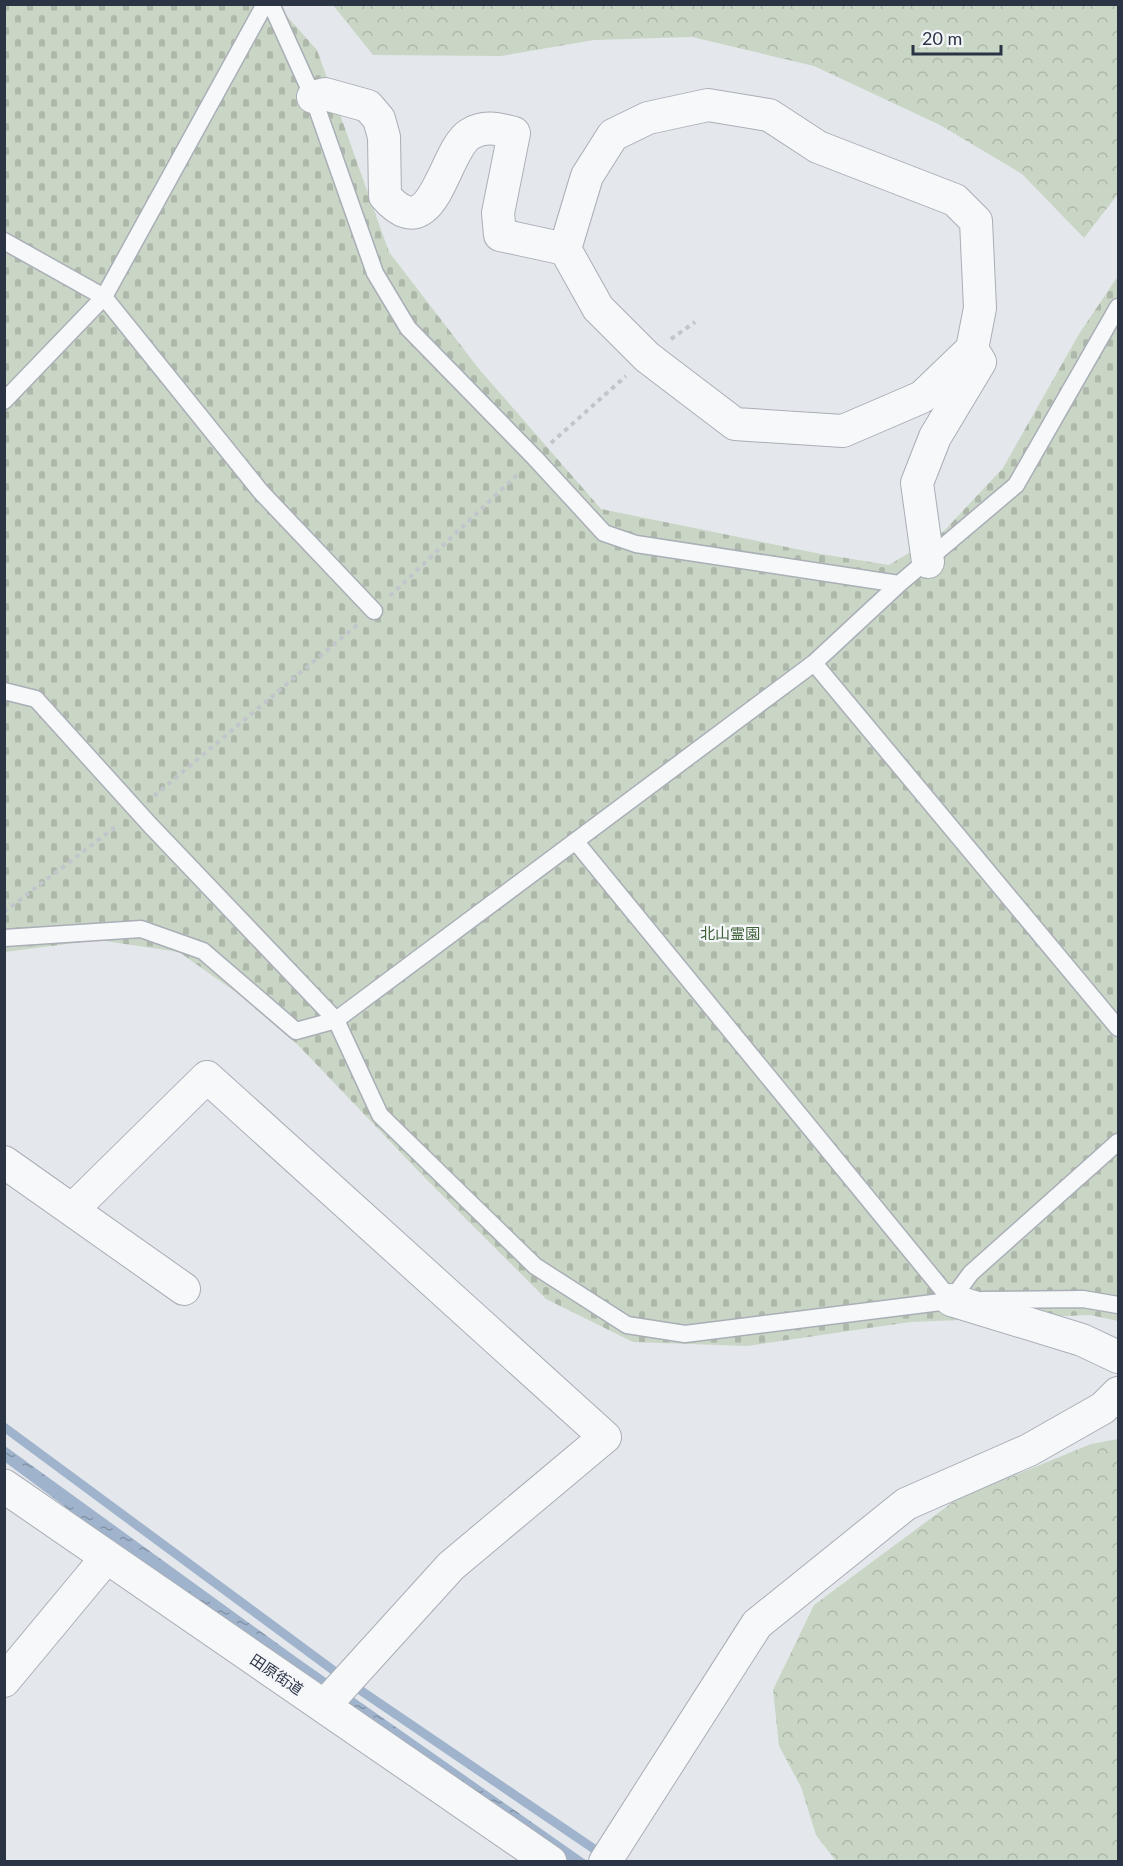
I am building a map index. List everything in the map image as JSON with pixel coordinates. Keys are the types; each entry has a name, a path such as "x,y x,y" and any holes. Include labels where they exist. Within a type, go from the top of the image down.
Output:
{"street":[{"path":"313,97 326,94 368,106 379,119 384,137 385,196 396,209 411,213 425,207 450,169 458,147 469,135 490,127 514,133 498,213 500,235 565,249"},
{"path":"708,105 769,115 818,147 955,200 975,221 980,308 972,349 922,397 843,431 735,424 647,357 598,308 565,249 587,176 613,135 648,118 708,105"},
{"path":"928,562 916,483 935,437 980,362 972,349"},
{"path":"72,1210 207,1077 605,1437 452,1566 324,1706"},
{"path":"4,1162 184,1289"},
{"path":"951,1300 1082,1340 1119,1357"},
{"path":"605,1862 757,1624 906,1504 1029,1450 1103,1408 1119,1393"},
{"name":"田原街道","path":"4,1486 550,1862"},
{"path":"4,1681 107,1557"}],"lane":[{"path":"4,400 104,297 265,4"},
{"path":"271,4 313,97 375,273 408,328 535,458 604,533 636,544 899,584"},
{"path":"4,241 104,297 261,492 374,611"},
{"path":"4,938 141,929 203,951 296,1031 336,1020 814,663 899,584 928,562 1016,485 1119,307"},
{"path":"814,663 1119,1028"},
{"path":"4,691 36,699 137,810 336,1020 380,1115 535,1266 627,1325 685,1334 951,1300 1083,1299 1119,1305"},
{"path":"576,842 951,1300"},
{"path":"951,1300 970,1273 1119,1142"}],"path":[{"path":"4,912 137,810 374,611 535,458 647,357"}],"green space":[{"name":"北山霊園","path":"4,5 277,5 317,50 389,252 479,369 601,509 821,554 889,565 943,532 1003,468 1079,334 1118,276 1118,1321 1090,1315 910,1322 747,1346 633,1342 546,1299 424,1177 297,1044 237,993 179,952 98,940 5,952"},
{"path":"333,5 1118,5 1118,194 1084,238 1022,174 940,125 814,66 692,37 594,40 501,56 373,55"},
{"path":"1118,1439 1118,1861 836,1861 816,1835 801,1787 779,1746 773,1690 814,1605 957,1499 1091,1444"}],"water":[{"path":"5,1446 296,1657 587,1861 569,1861 165,1581 5,1462"}],"waterway":[{"path":"4,1427 360,1690 603,1855"}]}
